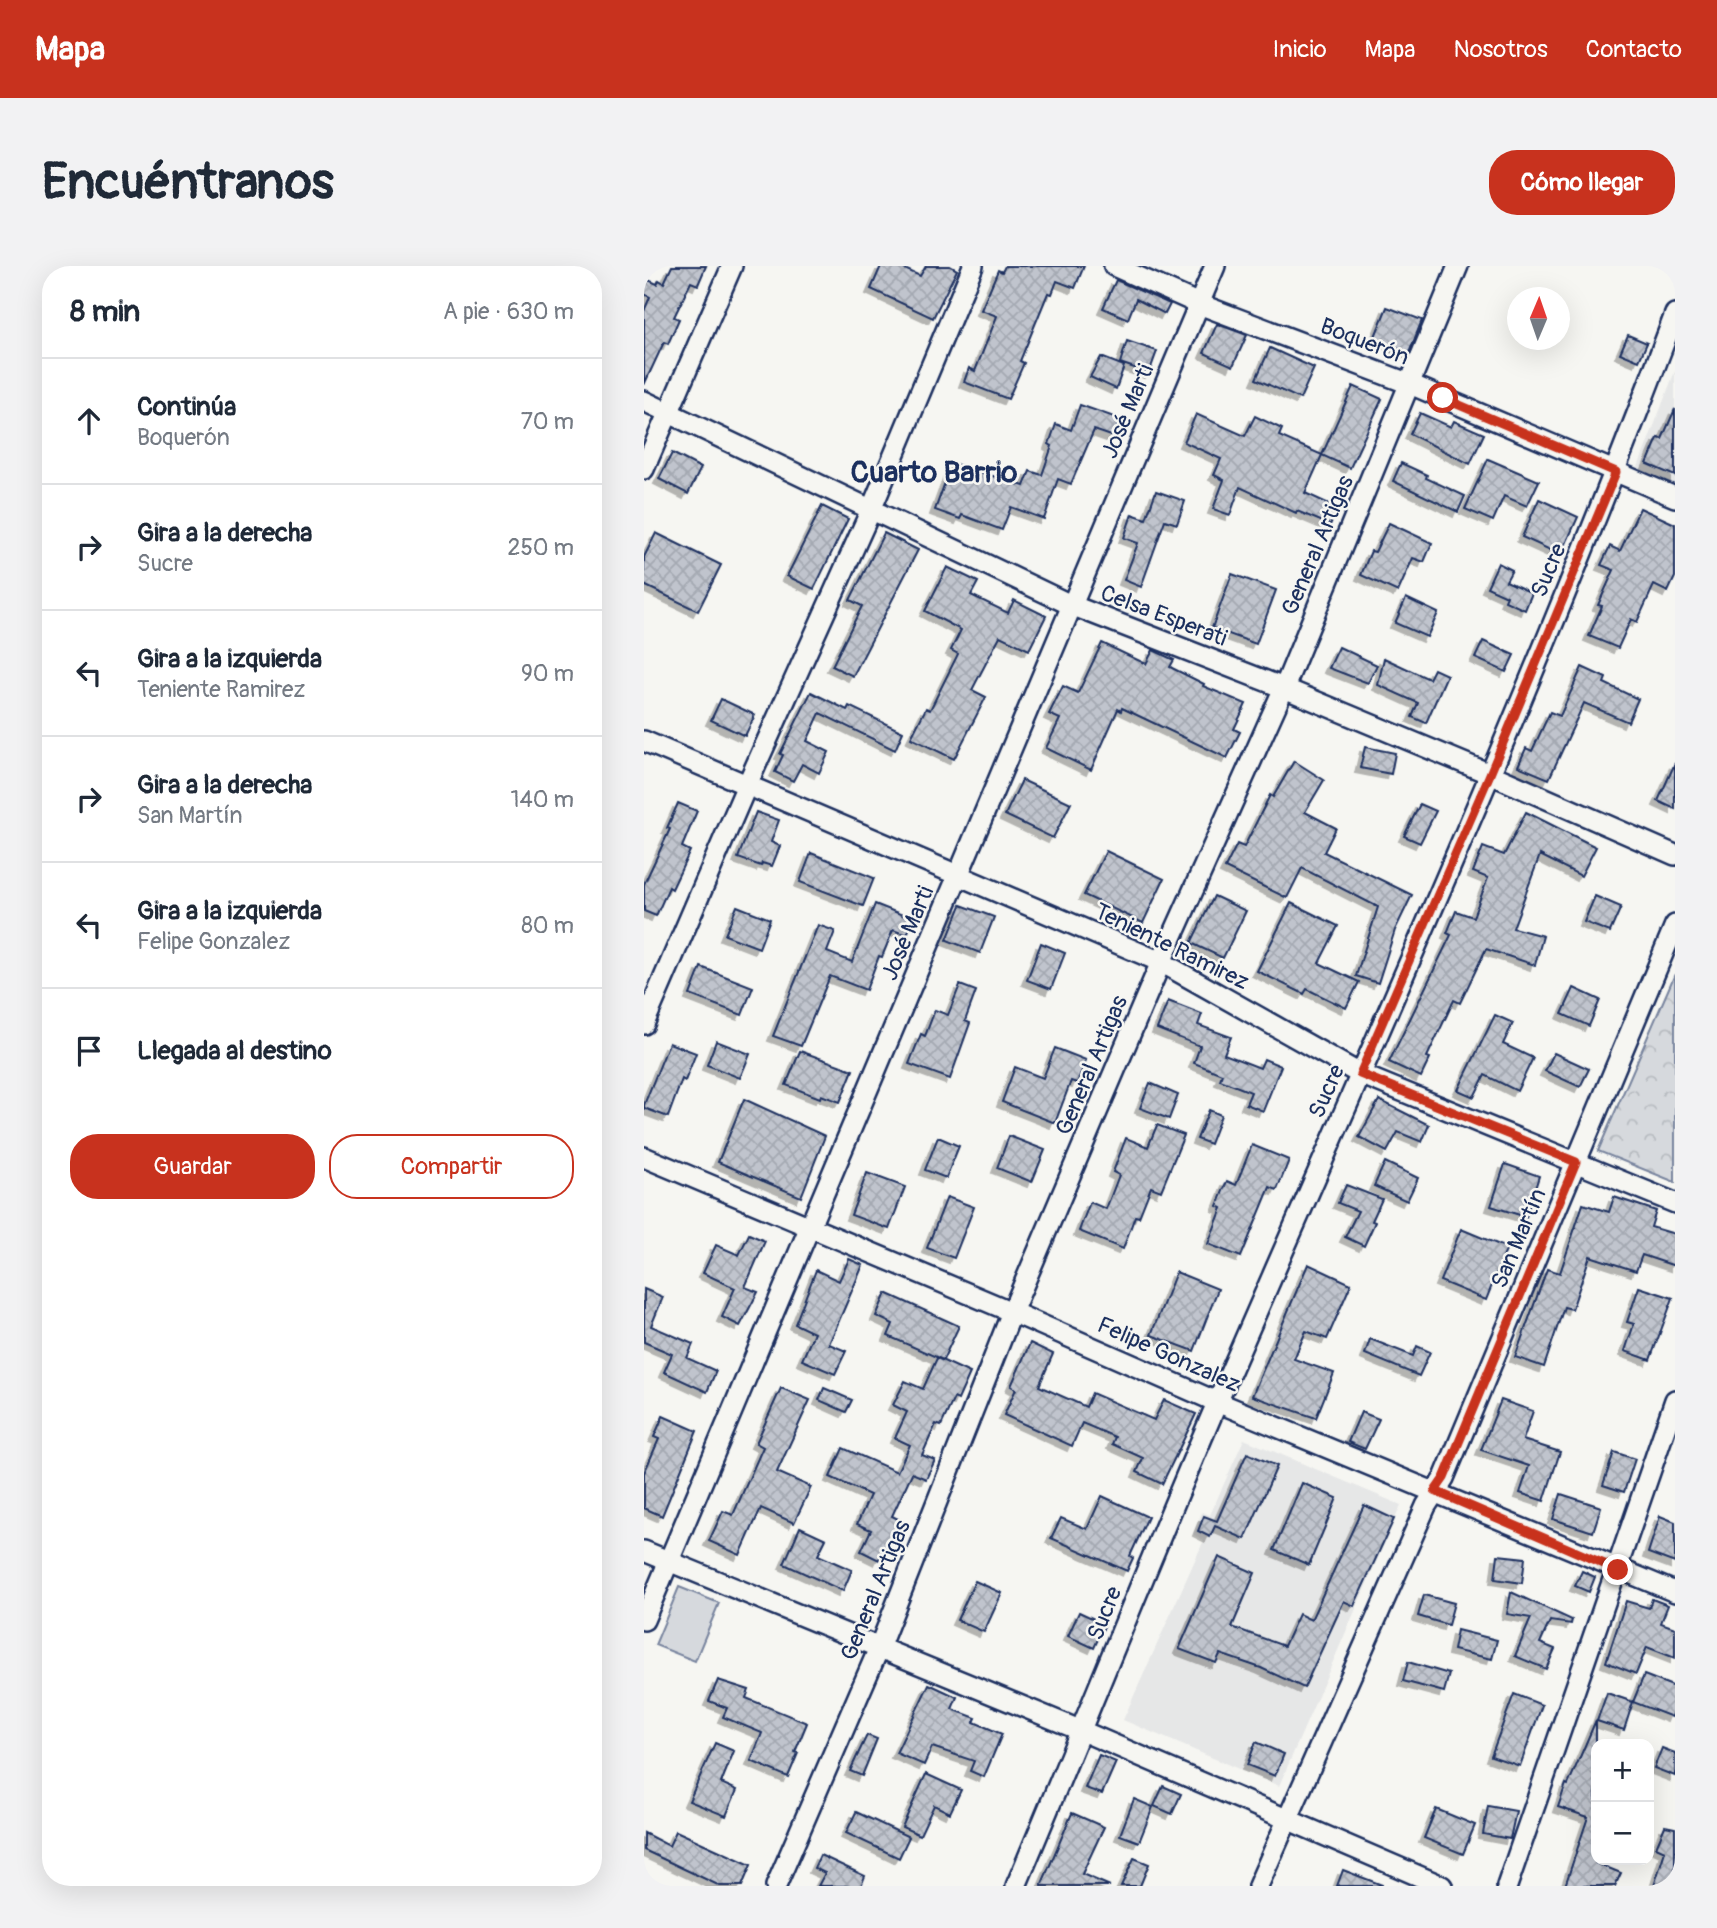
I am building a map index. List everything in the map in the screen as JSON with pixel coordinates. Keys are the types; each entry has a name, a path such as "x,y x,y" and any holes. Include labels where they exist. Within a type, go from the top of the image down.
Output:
{"street":[{"path":"644,469 732,266"},
{"path":"644,1024 747,785 871,510 973,266"},
{"name":"Boquerón","path":"1114,266 1199,304 1410,384 1675,497"},
{"name":"José Marti","path":"644,1620 1215,266"},
{"name":"General Artigas","path":"776,1886 879,1648 1012,1311 1161,962 1284,688 1458,266"},
{"name":"Sucre","path":"1016,1886 1217,1402 1490,774 1616,472 1675,314"},
{"name":"Celsa Esperati","path":"644,401 1071,605 1284,688 1675,855"},
{"name":"Teniente Ramirez","path":"644,741 1161,962 1360,1074 1675,1203"},
{"name":"San Martín","path":"1258,1886 1426,1506 1452,1460 1675,925"},
{"name":"Felipe Gonzalez","path":"644,1157 1012,1311 1217,1402 1675,1592"},
{"path":"1507,1886 1675,1400"},
{"path":"644,1550 1082,1731 1442,1886"}],"shaded area":[{"path":"1675,371 1675,484 1637,470"},
{"path":"1244,1439 1401,1505 1279,1786 1123,1720 1204,1540 1193,1534 1202,1512 1210,1515"}],"green space":[{"path":"1675,974 1675,1182 1598,1151"},
{"path":"679,1587 719,1603 695,1661 655,1645"}],"building":[{"path":"672,266 706,266 698,285 691,282 674,317 679,319 668,344 664,342 644,385 644,311 650,297 644,294 644,278 657,284 659,280 664,283"},
{"path":"881,266 898,266 920,276 926,266 950,266 957,270 933,318 871,289"},
{"path":"1005,266 1084,266 1075,288 1057,281 1052,294 1048,293 1020,361 1024,363 1008,399 964,382 969,368 975,371 997,316 981,310 998,270 1002,272"},
{"path":"1116,280 1170,304 1165,314 1136,299 1128,319 1103,308"},
{"path":"1387,307 1422,320 1409,353 1374,339"},
{"path":"1217,324 1247,335 1233,366 1204,353"},
{"path":"1628,335 1647,343 1639,361 1620,353"},
{"path":"1127,341 1157,351 1149,373 1120,363"},
{"path":"1270,348 1314,368 1300,399 1256,379"},
{"path":"1101,357 1124,366 1116,389 1090,377"},
{"path":"1353,386 1382,399 1350,468 1322,455"},
{"path":"1080,405 1120,419 1114,437 1094,430 1071,484 1058,479 1044,519 1011,507 1002,530 962,515 960,519 935,510 952,463 1024,486 1030,471 1042,475 1056,424 1071,430"},
{"path":"1675,409 1675,476 1647,464"},
{"path":"1420,413 1451,427 1454,421 1484,434 1470,464 1410,434"},
{"path":"1196,414 1245,436 1255,416 1282,429 1279,436 1322,455 1305,493 1338,508 1330,525 1297,511 1296,513 1240,487 1230,515 1213,509 1224,480 1214,475 1221,459 1184,442"},
{"path":"672,453 701,468 688,494 659,479"},
{"path":"1488,459 1539,481 1527,506 1504,496 1493,521 1465,509"},
{"path":"1401,463 1465,496 1458,512 1393,481"},
{"path":"1156,491 1185,501 1177,524 1165,520 1141,587 1124,580 1138,543 1124,538 1132,514 1146,519"},
{"path":"1539,499 1578,517 1561,555 1522,537"},
{"path":"822,506 848,519 814,589 787,576"},
{"path":"1640,508 1675,524 1675,577 1668,592 1654,585 1637,622 1631,619 1618,648 1589,636 1602,606 1598,605 1614,570 1601,565 1610,546 1620,551"},
{"path":"1389,523 1432,543 1424,562 1413,558 1398,592 1361,575 1371,551 1375,552"},
{"path":"656,533 721,565 698,611 644,585 644,557"},
{"path":"884,533 918,550 853,676 832,666 862,606 850,600"},
{"path":"1498,563 1512,570 1506,581 1532,593 1525,610 1505,601 1507,596 1487,587"},
{"path":"947,567 978,582 971,595 1008,613 1014,600 1046,616 1029,650 1000,636 972,690 986,697 954,759 911,738 926,708 930,710 958,654 951,650 961,630 925,611"},
{"path":"1232,574 1276,590 1256,644 1212,628"},
{"path":"1406,598 1438,613 1427,637 1395,623"},
{"path":"1483,641 1514,655 1506,672 1475,658"},
{"path":"1102,643 1146,664 1153,650 1174,660 1170,667 1204,684 1203,686 1246,704 1234,729 1240,732 1227,758 1122,708 1121,711 1118,709 1091,770 1046,748 1060,719 1049,714 1063,686 1078,693"},
{"path":"1339,647 1377,665 1368,683 1329,668"},
{"path":"1384,658 1429,679 1434,669 1447,675 1426,723 1412,717 1418,703 1378,685"},
{"path":"1582,667 1606,678 1604,683 1638,699 1628,722 1584,703 1549,779 1518,766 1526,748 1532,751 1550,712 1560,716"},
{"path":"811,692 847,710 849,706 903,732 895,750 820,713 807,741 829,752 819,773 802,764 793,781 775,772 783,755 780,754"},
{"path":"721,699 755,715 745,736 711,720"},
{"path":"1365,747 1395,753 1391,774 1360,768"},
{"path":"1294,761 1324,780 1305,812 1336,828 1324,852 1412,895 1395,930 1378,983 1356,976 1378,907 1302,868 1287,898 1225,868 1237,844 1244,847 1270,795 1273,797"},
{"path":"1675,763 1675,809 1658,801"},
{"path":"1022,780 1071,803 1053,838 1005,815"},
{"path":"678,803 697,811 682,847 690,851 656,916 644,911 644,884 670,829 667,828"},
{"path":"1420,804 1436,811 1420,843 1404,836"},
{"path":"756,812 779,820 771,842 780,846 772,866 762,863 761,866 738,858"},
{"path":"1526,812 1596,847 1581,876 1540,855 1513,928 1543,936 1535,965 1486,949 1460,1003 1454,1000 1427,1057 1430,1058 1421,1077 1389,1062 1451,935 1447,933 1456,911 1473,917 1488,878 1473,872 1483,847 1504,855"},
{"path":"1106,851 1164,879 1143,923 1084,895"},
{"path":"811,853 874,878 863,906 800,882"},
{"path":"1214,896 1246,911 1223,958 1191,943"},
{"path":"1595,896 1621,907 1610,932 1584,922"},
{"path":"1291,903 1338,926 1319,963 1359,982 1346,1008 1307,989 1304,994 1257,971"},
{"path":"875,904 913,919 907,935 893,930 866,990 830,976 801,1046 773,1036 818,925 835,931 827,952 852,962"},
{"path":"961,905 994,917 980,953 947,940"},
{"path":"737,906 770,919 759,948 725,935"},
{"path":"1041,943 1065,953 1051,989 1027,980"},
{"path":"701,967 753,987 742,1015 690,995"},
{"path":"960,985 976,991 965,1021 970,1023 950,1079 909,1064 921,1034 925,1036 935,1010 948,1015"},
{"path":"1574,988 1600,1000 1589,1026 1562,1014"},
{"path":"1168,1001 1202,1014 1198,1025 1231,1037 1224,1054 1260,1068 1264,1059 1281,1066 1263,1111 1246,1104 1251,1092 1220,1080 1222,1074 1194,1063 1200,1046 1157,1029"},
{"path":"1495,1015 1513,1023 1503,1044 1533,1058 1517,1091 1485,1075 1474,1097 1458,1090"},
{"path":"716,1041 750,1054 740,1078 707,1065"},
{"path":"669,1043 696,1053 685,1081 682,1079 668,1117 644,1108 644,1105"},
{"path":"1055,1048 1086,1060 1077,1083 1071,1081 1055,1123 1002,1102 1015,1067 1043,1078"},
{"path":"800,1051 853,1070 840,1102 821,1095 820,1098 786,1085"},
{"path":"1554,1053 1589,1069 1580,1087 1545,1071"},
{"path":"1150,1083 1178,1095 1169,1119 1140,1108"},
{"path":"744,1099 825,1136 801,1197 718,1162"},
{"path":"1379,1100 1429,1125 1422,1142 1398,1132 1387,1152 1359,1137"},
{"path":"1209,1110 1221,1115 1210,1144 1197,1139"},
{"path":"1157,1125 1184,1135 1161,1191 1151,1187 1139,1217 1135,1216 1123,1249 1079,1231 1090,1202 1106,1209 1119,1175 1113,1172 1126,1138 1148,1147"},
{"path":"1009,1136 1045,1150 1032,1182 997,1168"},
{"path":"938,1137 959,1146 946,1178 925,1170"},
{"path":"1252,1145 1289,1160 1277,1190 1270,1187 1241,1257 1208,1244 1222,1208 1217,1206 1227,1181 1236,1185"},
{"path":"1385,1162 1418,1178 1407,1201 1374,1186"},
{"path":"1505,1164 1539,1176 1526,1217 1491,1206"},
{"path":"867,1173 905,1187 889,1229 851,1215"},
{"path":"1346,1185 1382,1199 1364,1246 1345,1237 1358,1211 1338,1203"},
{"path":"947,1197 974,1207 954,1258 927,1248"},
{"path":"1614,1197 1656,1211 1651,1227 1675,1234 1675,1266 1642,1255 1636,1271 1590,1256 1572,1309 1564,1307 1544,1367 1515,1357 1547,1269 1560,1273 1583,1204 1609,1212"},
{"path":"1461,1229 1507,1248 1486,1300 1440,1281"},
{"path":"749,1234 765,1241 745,1287 758,1292 740,1326 722,1317 735,1288 703,1273 716,1245 739,1255"},
{"path":"849,1259 863,1265 829,1344 846,1351 835,1374 802,1360 814,1333 795,1324 816,1270 839,1281"},
{"path":"1308,1264 1351,1284 1327,1339 1306,1331 1294,1359 1334,1373 1316,1418 1252,1396"},
{"path":"1176,1272 1218,1289 1194,1351 1151,1335"},
{"path":"1639,1287 1673,1298 1650,1360 1625,1351 1634,1324 1627,1322"},
{"path":"644,1289 663,1297 651,1326 693,1344 687,1358 716,1371 707,1392 664,1372 672,1354 644,1342"},
{"path":"886,1293 959,1326 943,1360 888,1336 893,1324 876,1316"},
{"path":"1370,1339 1413,1356 1417,1346 1430,1352 1419,1376 1365,1354"},
{"path":"1030,1343 1053,1354 1039,1386 1086,1407 1092,1393 1154,1420 1164,1400 1196,1414 1162,1484 1137,1472 1143,1458 1112,1444 1115,1437 1082,1423 1072,1446 1004,1415 1016,1389 1011,1386"},
{"path":"937,1358 970,1373 958,1400 954,1398 941,1426 936,1424 922,1455 935,1460 926,1479 912,1473 892,1516 900,1520 879,1560 861,1551 871,1530 857,1524 870,1495 830,1477 843,1448 897,1472 910,1445 895,1438 907,1412 893,1405 905,1381 923,1389"},
{"path":"781,1388 810,1400 777,1472 811,1487 794,1523 761,1508 740,1555 709,1541 723,1511 733,1515 763,1447 756,1443"},
{"path":"824,1388 852,1400 846,1412 819,1400"},
{"path":"1501,1400 1533,1411 1523,1440 1560,1452 1544,1501 1520,1493 1529,1466 1481,1450"},
{"path":"1361,1412 1379,1419 1365,1449 1348,1442"},
{"path":"663,1416 697,1431 662,1516 644,1508 644,1473 659,1439 654,1437"},
{"path":"1614,1452 1635,1459 1624,1492 1603,1485"},
{"path":"1247,1453 1277,1466 1245,1539 1215,1526 1210,1537 1198,1531 1204,1516 1217,1521"},
{"path":"1302,1483 1337,1498 1309,1565 1274,1550"},
{"path":"1561,1494 1601,1507 1593,1532 1553,1519"},
{"path":"1102,1496 1148,1517 1130,1556 1133,1558 1127,1571 1051,1538 1061,1518 1087,1529"},
{"path":"1364,1505 1394,1519 1354,1606 1344,1601 1304,1688 1261,1668 1220,1654 1216,1663 1179,1649 1219,1557 1255,1573 1232,1627 1284,1646 1299,1614 1311,1620"},
{"path":"1660,1516 1675,1522 1675,1563 1648,1553"},
{"path":"800,1527 826,1539 818,1555 852,1570 843,1591 784,1564"},
{"path":"1498,1555 1525,1558 1522,1583 1495,1579"},
{"path":"1582,1571 1595,1577 1589,1592 1575,1586"},
{"path":"975,1581 1002,1593 984,1632 957,1620"},
{"path":"1511,1592 1572,1620 1571,1624 1550,1621 1540,1643 1555,1649 1546,1669 1515,1656 1531,1618 1507,1614"},
{"path":"1424,1595 1454,1603 1448,1625 1418,1616"},
{"path":"1652,1599 1668,1605 1661,1623 1675,1628 1675,1658 1647,1647 1636,1674 1606,1662 1626,1601 1649,1608"},
{"path":"1079,1612 1105,1624 1094,1648 1068,1636"},
{"path":"1457,1630 1497,1640 1492,1659 1453,1650"},
{"path":"1408,1662 1449,1674 1444,1692 1403,1681"},
{"path":"1644,1675 1675,1687 1675,1709 1672,1717 1633,1702"},
{"path":"718,1680 749,1690 746,1698 807,1723 788,1777 751,1761 762,1733 723,1717 727,1708 709,1701"},
{"path":"929,1684 957,1697 952,1709 976,1718 974,1722 1002,1734 984,1777 970,1771 974,1761 932,1747 924,1765 896,1753"},
{"path":"1607,1693 1633,1702 1624,1730 1597,1721"},
{"path":"1514,1694 1542,1705 1520,1766 1491,1756"},
{"path":"1596,1720 1596,1739 1591,1739 1591,1865 1601,1865 1621,1873 1615,1886 1565,1886 1588,1817 1558,1807 1566,1784 1568,1785"},
{"path":"867,1735 877,1739 862,1776 850,1771"},
{"path":"1256,1742 1284,1754 1275,1776 1247,1765"},
{"path":"715,1743 734,1751 721,1783 737,1790 726,1816 689,1801"},
{"path":"1662,1748 1675,1753 1675,1776 1654,1768"},
{"path":"1099,1755 1116,1762 1102,1794 1085,1788"},
{"path":"926,1774 961,1790 950,1813 934,1805 920,1835 902,1827"},
{"path":"1163,1786 1181,1794 1172,1814 1154,1806"},
{"path":"1134,1799 1153,1807 1139,1842 1120,1835"},
{"path":"1488,1806 1516,1811 1510,1839 1483,1834"},
{"path":"1436,1809 1475,1825 1463,1854 1424,1838"},
{"path":"856,1812 909,1837 899,1858 846,1833"},
{"path":"1072,1813 1104,1827 1082,1874 1110,1886 1041,1886"},
{"path":"1665,1826 1675,1828 1675,1886 1654,1886 1665,1851 1656,1847"},
{"path":"676,1831 751,1865 742,1886 720,1886 644,1850 644,1833 669,1846"},
{"path":"820,1855 865,1876 861,1886 818,1886 825,1873 814,1868"},
{"path":"1134,1858 1149,1864 1140,1886 1121,1886"},
{"path":"1343,1870 1382,1885 1382,1886 1337,1886"}],"district":[{"name":"Cuarto Barrio","path":"934,472"}],"route":[{"path":"1443,398 1616,472 1490,774 1360,1074 1576,1162 1444,1478 1435,1491 1618,1570"}]}
